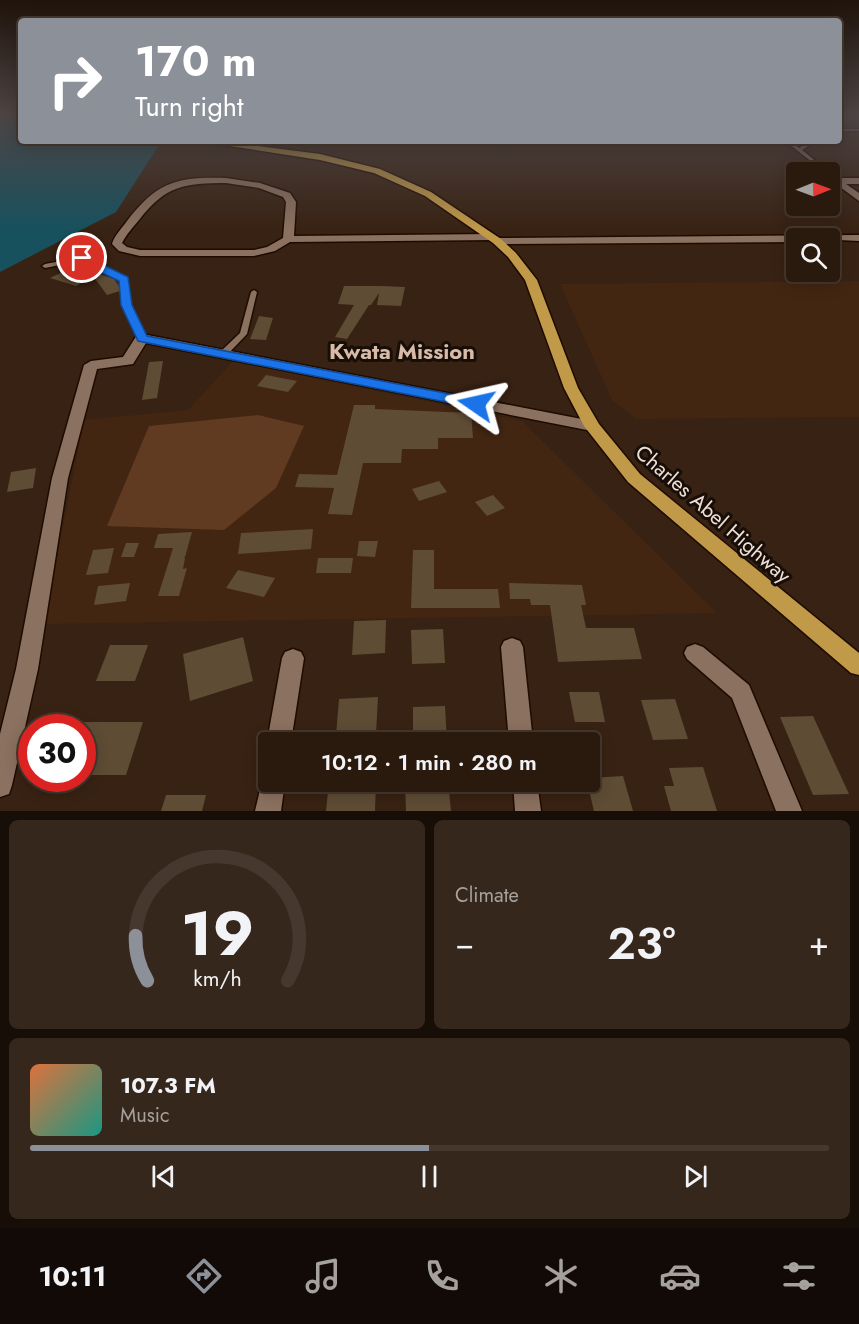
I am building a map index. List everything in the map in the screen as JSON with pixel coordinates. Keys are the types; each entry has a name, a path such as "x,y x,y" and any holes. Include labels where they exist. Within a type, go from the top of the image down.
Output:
{"main road":[{"name":"Charles Abel Highway","path":"297,154 320,157 377,171 428,194 495,239 512,255 531,280 571,388 591,426 634,478 859,666"}],"street":[{"path":"840,178 859,181"},
{"path":"288,239 291,202 287,195 261,185 187,182 162,189 117,244 123,249 140,253 254,253 271,249 288,239 859,238"},
{"path":"840,183 859,198"},
{"path":"0,785 27,669 60,478 91,365 128,361 142,338 591,426"},
{"path":"512,647 520,732"},
{"path":"695,653 741,692 789,811"},
{"path":"281,732 293,658"},
{"path":"268,811 271,792"},
{"path":"526,792 528,811"}],"lane":[{"path":"45,266 82,258 124,279 126,305 142,338"},
{"path":"223,354 243,334 254,292"}],"shaded area":[{"path":"859,281 859,417 636,419 612,400 560,284 840,282"},
{"path":"233,361 522,421 717,613 44,624 84,420 188,410"},
{"path":"258,415 304,426 276,488 224,530 107,526 149,426"}],"water":[{"path":"0,154 153,154 116,212 0,272"}],"building":[{"path":"75,266 114,279 120,291 107,295 93,276 76,286 50,278"},
{"path":"344,286 405,287 401,306 377,305 379,293 347,339 335,337 354,305 338,304"},
{"path":"259,316 273,318 266,340 250,339"},
{"path":"163,361 157,398 142,400 149,362"},
{"path":"266,375 297,381 288,392 257,386"},
{"path":"354,405 375,405 375,409 471,413 473,438 438,438 438,449 402,449 401,463 363,463 352,515 328,514 334,488 295,487 299,474 337,475"},
{"path":"36,468 33,488 7,492 11,472"},
{"path":"439,481 447,492 419,501 412,489"},
{"path":"493,495 505,508 487,516 475,502"},
{"path":"313,529 311,549 238,554 241,533"},
{"path":"192,532 185,557 183,557 185,558 183,569 187,568 179,596 158,596 173,548 154,548 158,534"},
{"path":"359,541 378,541 375,557 357,556"},
{"path":"126,543 139,543 134,557 121,557"},
{"path":"114,548 108,573 86,575 93,550"},
{"path":"413,550 434,550 434,589 498,589 500,608 411,608"},
{"path":"318,558 353,558 351,573 316,573"},
{"path":"238,570 275,578 264,597 226,588"},
{"path":"130,583 126,601 94,605 98,586"},
{"path":"509,583 582,585 586,605 581,605 586,628 634,628 642,659 558,662 550,605 531,605 530,599 510,599"},
{"path":"386,620 385,653 352,655 354,621"},
{"path":"443,629 445,663 412,664 411,630"},
{"path":"243,637 253,681 190,701 183,654"},
{"path":"110,645 148,645 135,681 96,681"},
{"path":"569,692 599,692 605,722 575,722"},
{"path":"378,697 376,732 336,732 339,699"},
{"path":"675,699 688,739 653,740 641,700"},
{"path":"445,706 446,732 413,732 413,707"},
{"path":"813,716 849,794 813,795 780,717"},
{"path":"96,722 143,722 126,775 96,775"},
{"path":"703,767 717,811 671,811 664,786 674,786 669,768"},
{"path":"623,776 633,811 594,811 589,792 600,792 600,777"},
{"path":"328,792 376,792 375,811 326,811"},
{"path":"405,792 449,792 451,811 406,811"},
{"path":"166,795 206,795 202,811 161,811"}],"district":[{"name":"Kwata Mission","path":"402,351"}],"route":[{"path":"82,258 124,279 126,305 142,338 476,404"}]}
